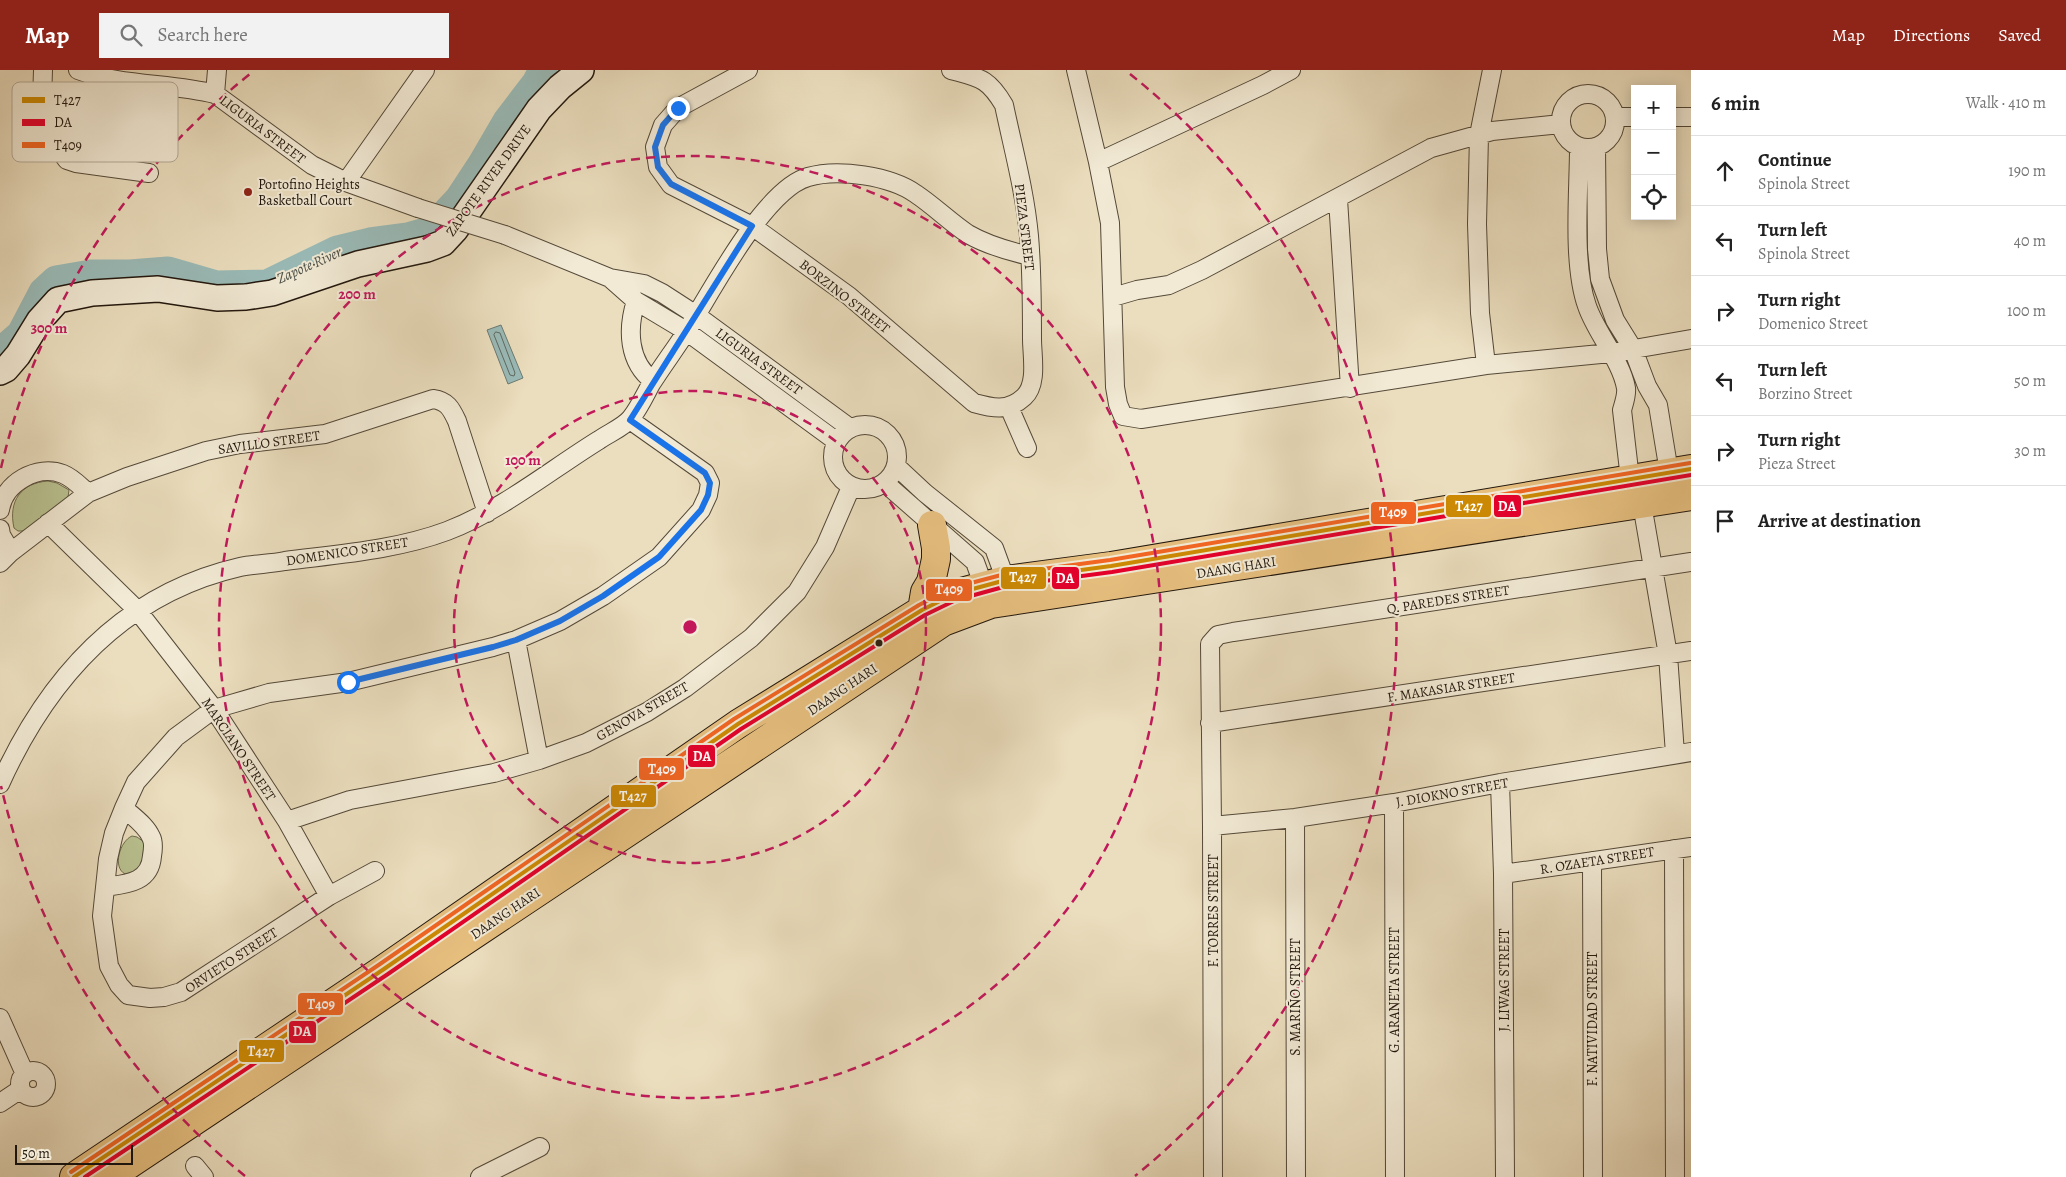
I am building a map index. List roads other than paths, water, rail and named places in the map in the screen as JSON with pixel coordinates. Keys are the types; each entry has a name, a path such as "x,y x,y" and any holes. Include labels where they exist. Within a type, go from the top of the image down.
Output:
{"main road":[{"name":"DAANG HARI","path":"74,1177 390,978 928,631 999,593 1111,566 1680,471"},
{"name":"DAANG HARI","path":"110,1177 390,978 738,724 922,610 954,594 999,593 1691,496"},
{"path":"922,610 925,592 931,582 936,559 932,524"}],"street":[{"name":"LIGURIA STREET","path":"78,70 113,79 138,82"},
{"path":"215,94 217,70"},
{"path":"346,182 425,70"},
{"name":"ZAPOTE RIVER DRIVE","path":"0,372 6,369 18,355 39,321 58,300 92,292 158,289 218,298 246,297 272,293 350,266 427,249 443,243 455,230 539,109 560,87 582,70"},
{"name":"BORZINO STREET","path":"748,70 678,108 663,125 655,147 658,167 671,184 752,226 849,296 974,403 995,409 1009,407"},
{"name":"PIEZA STREET","path":"951,70 986,81 995,90 1004,105 1024,206 1030,256 1033,379 1025,396 1009,407"},
{"path":"1076,70 1098,162 1110,223 1115,387 1118,404 1123,416 1141,419 1350,388 1486,365 1611,352 1691,339"},
{"path":"1098,162 1291,70"},
{"path":"1486,365 1480,313 1477,234 1479,135 1492,70"},
{"name":"LIGURIA STREET","path":"178,87 215,94 312,166 346,182 418,208 505,235 610,278 644,284 696,315 850,428"},
{"path":"1589,93 1604,97 1609,102 1616,117 1616,125 1609,139 1588,147 1566,138 1561,124 1561,116 1568,102 1574,97 1589,93"},
{"path":"1616,117 1631,117"},
{"path":"1676,117 1691,117"},
{"path":"1113,297 1137,290 1169,285 1338,199 1431,148 1492,131 1561,124"},
{"path":"1588,147 1600,279 1615,320 1633,349 1647,386 1658,405 1680,471"},
{"path":"1588,147 1578,248 1581,281 1586,304 1594,324 1611,352 1626,388 1622,410 1630,479"},
{"path":"72,162 149,173"},
{"name":"DOMENICO STREET","path":"0,784 30,725 49,696 84,655 108,632 137,610 164,594 198,580 240,567 369,550 410,542 446,531 486,513 630,420 752,226 777,195 804,177 822,174 856,175 881,179 902,186 915,193 968,233 996,248 1030,256"},
{"path":"1338,199 1350,388"},
{"name":"LIGURIA STREET","path":"610,278 636,301 686,331 836,442"},
{"path":"636,301 631,323 632,350 638,365 653,382"},
{"name":"SAVILLO STREET","path":"6,557 48,522 88,493 127,476 206,451 240,444 325,434 433,399 443,400 452,409 486,513"},
{"path":"1009,407 1027,448"},
{"path":"214,709 269,693 348,682 516,640 569,616 603,596 659,557 701,510 708,495 710,483 705,473 630,420"},
{"path":"871,425 885,432 895,445 896,466 892,476 885,483 869,490 851,487 843,482 834,467 832,459 836,442 850,428 871,425"},
{"path":"896,466 925,493 994,548 999,593"},
{"path":"0,510 8,491 19,480 32,474 47,471 62,474 76,481 88,493"},
{"path":"885,483 975,562 999,593"},
{"name":"GENOVA STREET","path":"287,821 350,800 494,773 539,760 593,740 647,712 685,688 751,638 797,592 825,547 851,487"},
{"path":"1642,504 1683,753"},
{"name":"MARCIANO STREET","path":"48,522 137,610 214,709 287,821 328,896"},
{"path":"0,529 6,557"},
{"name":"Q. PAREDES STREET","path":"1210,644 1218,635 1233,632 1691,562"},
{"path":"516,640 539,760"},
{"name":"F. TORRES STREET","path":"1210,644 1213,1177"},
{"name":"F. MAKASIAR STREET","path":"1210,723 1691,651"},
{"name":"ORVIETO STREET","path":"214,709 176,737 152,761 136,782 114,833 108,859 102,916 108,966 119,986 128,995 150,998 181,992 328,896 376,871"},
{"name":"J. DIOKNO STREET","path":"1212,826 1295,818 1394,803 1500,783 1683,753"},
{"name":"J. LIWAG STREET","path":"1500,783 1503,874 1505,1177"},
{"name":"G. ARANETA STREET","path":"1394,803 1395,1177"},
{"path":"105,887 129,884 138,880 148,873 152,862 153,848 151,837 144,827 124,808"},
{"name":"S. MARIÑO STREET","path":"1295,818 1296,1177"},
{"path":"1675,1177 1683,848"},
{"name":"R. OZAETA STREET","path":"1503,874 1683,848"},
{"name":"F. NATIVIDAD STREET","path":"1592,861 1593,1177"},
{"path":"0,1018 23,1081 0,1103"},
{"path":"480,1177 540,1147"}],"water":[{"path":"501,325 523,378 508,384 487,330"}],"waterway":[{"name":"Zapote River","path":"0,352 21,334 43,292 56,280 91,274 130,274 168,271 216,285 267,284 337,250 370,242 408,237 429,231 459,199 507,121 536,83 543,70"}],"place":[{"name":"Portofino Heights Basketball Court","path":"248,192"}]}
